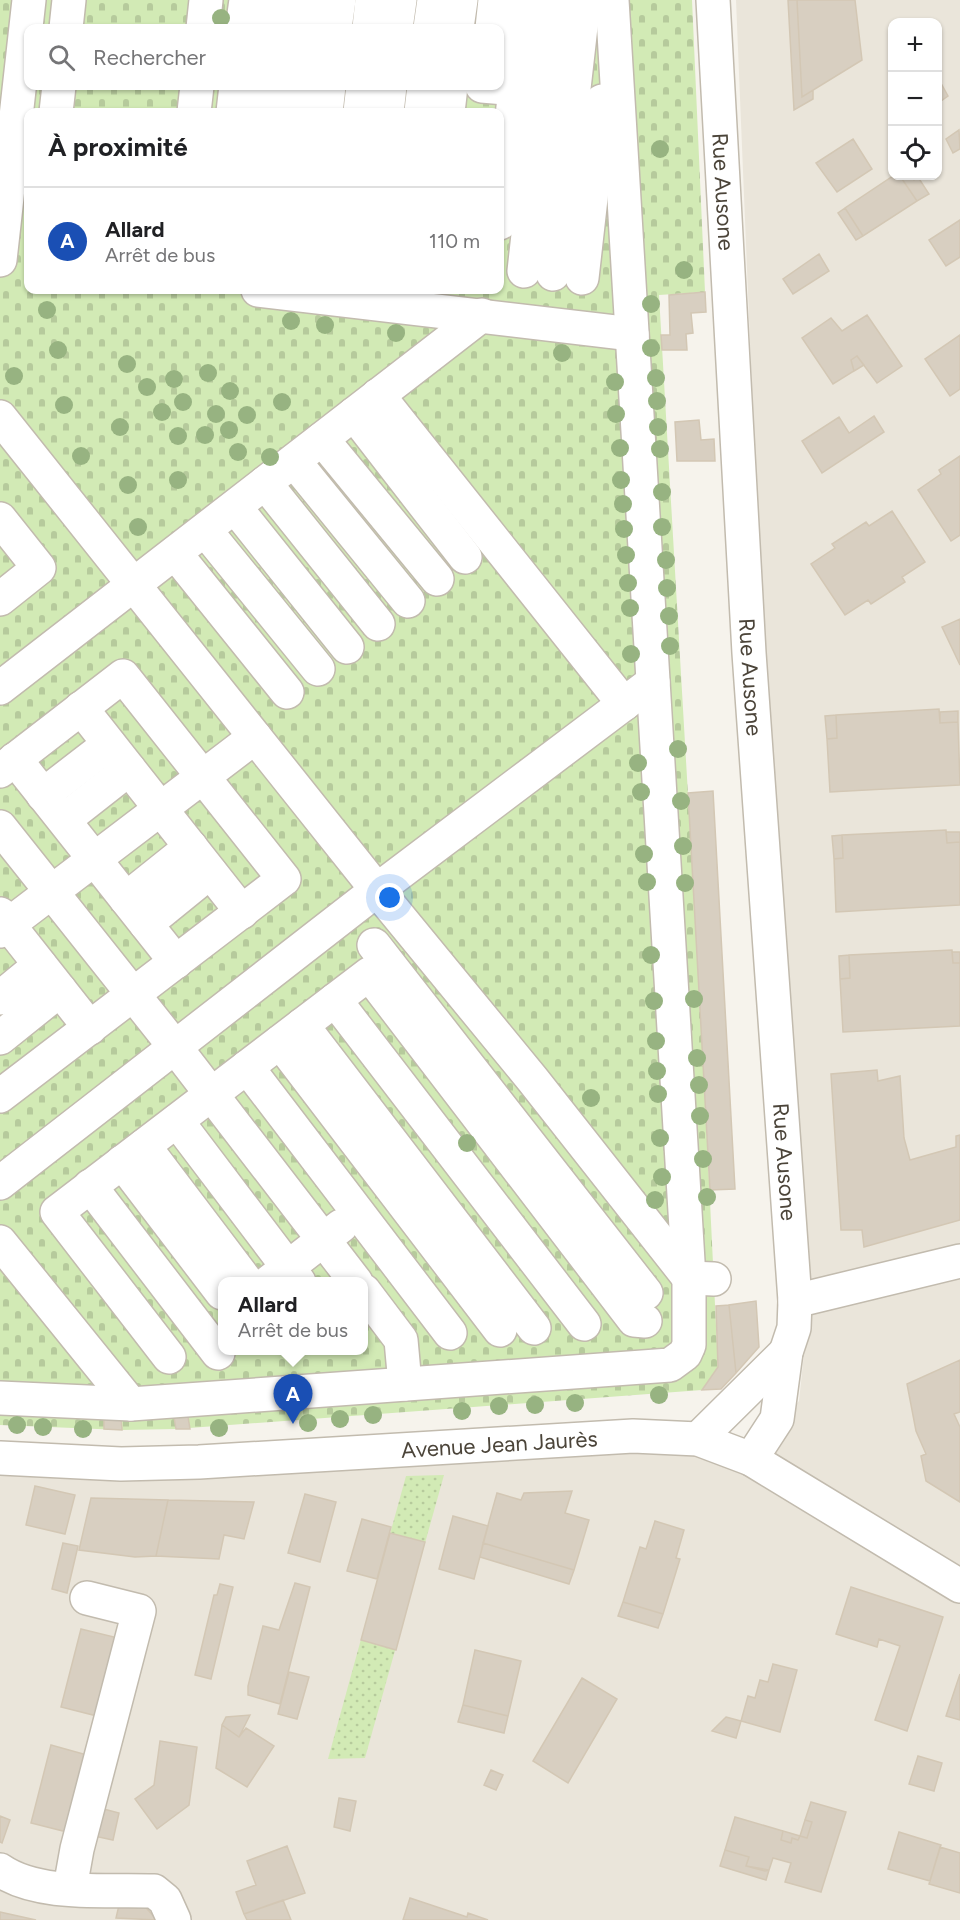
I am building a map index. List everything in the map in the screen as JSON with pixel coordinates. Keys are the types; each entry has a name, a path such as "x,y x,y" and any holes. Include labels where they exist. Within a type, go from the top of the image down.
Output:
{"street":[{"path":"24,264 0,261 18,36 29,0"},
{"path":"66,24 69,0"},
{"path":"203,24 206,0"},
{"path":"243,24 246,0"},
{"path":"273,24 276,0"},
{"path":"305,24 308,0"},
{"path":"336,24 339,0"},
{"path":"369,24 372,0"},
{"path":"397,24 400,0"},
{"path":"431,24 434,0"},
{"path":"457,24 460,0"},
{"path":"492,24 495,0"},
{"path":"525,0 538,92 553,274 538,92 584,0"},
{"path":"504,209 538,92 554,0"},
{"path":"493,108 538,92 612,0"},
{"name":"Rue Ausone","path":"713,0 749,653 795,1301 794,1328 786,1353 777,1419 751,1459"},
{"path":"56,108 59,90"},
{"path":"194,108 197,90"},
{"path":"233,108 236,90"},
{"path":"263,108 266,90"},
{"path":"295,108 298,90"},
{"path":"326,108 329,90"},
{"path":"360,108 363,90"},
{"path":"387,108 388,90"},
{"path":"421,108 424,90"},
{"path":"448,108 451,90"},
{"path":"0,1398 131,1404 670,1365 685,1354 689,1345 690,1312 702,1278 653,682 632,334 538,92"},
{"path":"294,294 632,334"},
{"path":"0,688 482,315"},
{"path":"366,405 465,557"},
{"path":"366,405 624,704"},
{"path":"0,417 377,890 533,1080 702,1278"},
{"path":"322,439 437,579"},
{"path":"294,461 408,601"},
{"path":"265,483 378,624"},
{"path":"235,507 346,647"},
{"path":"0,519 39,568 0,599"},
{"path":"205,530 318,669"},
{"path":"175,553 287,692"},
{"path":"0,1052 11,1088 242,912 284,879 123,676 8,765 43,795 176,962"},
{"path":"0,1183 377,890 653,682"},
{"path":"81,708 242,912"},
{"path":"90,1028 3,923 52,892 255,737"},
{"path":"43,795 109,744"},
{"path":"64,820 129,769"},
{"path":"0,827 134,994 353,1277"},
{"path":"126,899 200,860"},
{"path":"146,924 200,860"},
{"path":"374,945 490,1113"},
{"path":"169,1357 57,1212 369,974 490,1113 648,1310 690,1312"},
{"path":"0,998 50,978"},
{"path":"0,1038 50,978"},
{"path":"335,1000 584,1324"},
{"path":"291,1033 403,1179 534,1328"},
{"path":"248,1067 450,1333"},
{"path":"177,1120 285,1277 324,1239 533,1080"},
{"path":"133,1154 244,1277"},
{"path":"133,1154 218,1287"},
{"path":"403,1179 500,1330"},
{"path":"90,1186 214,1334 166,1360 168,1401"},
{"path":"0,1242 131,1404"},
{"path":"795,1301 960,1261"},
{"path":"368,1297 401,1340 405,1384"},
{"name":"Rue Ausone","path":"698,1439 786,1353"},
{"name":"Avenue Jean Jaurès","path":"0,1458 121,1464 633,1436 698,1439 751,1459 960,1586"},
{"path":"70,1888 77,1849 140,1611 87,1598"},
{"path":"0,1870 25,1883 70,1888 154,1891 165,1900 174,1920"}],"shaded area":[{"path":"736,0 960,0 960,1920 0,1920 0,1458 633,1436 751,1459 799,1401 810,1297 765,709"}],"green space":[{"path":"0,0 692,0 705,292 659,295 702,1036 718,1367 702,1390 176,1429 122,1430 0,1425"},
{"path":"444,1475 365,1758 328,1759 406,1476"}],"building":[{"path":"788,0 797,0 802,97 813,90 813,99 794,110"},
{"path":"797,0 855,0 862,60 802,97"},
{"path":"942,85 948,96 942,100"},
{"path":"959,130 960,149 953,153 946,139"},
{"path":"853,139 872,169 837,192 816,163"},
{"path":"888,179 903,180 917,201 863,236 845,208"},
{"path":"903,180 920,180 929,194 917,201"},
{"path":"845,208 863,236 856,240 838,213"},
{"path":"960,220 960,257 946,266 929,240"},
{"path":"819,254 829,271 793,294 783,279"},
{"path":"705,292 706,312 691,313 693,333 686,334 687,350 662,350 661,335 670,335 669,295"},
{"path":"867,315 902,366 877,383 857,356 851,360 854,371 833,384 802,338 831,318 842,331"},
{"path":"960,335 960,389 950,396 925,359"},
{"path":"857,356 864,365 854,371 851,360"},
{"path":"874,416 884,432 822,473 802,441 839,417 849,433"},
{"path":"699,420 701,440 714,439 715,461 677,461 675,422"},
{"path":"960,456 960,535 951,541 918,490 941,474 939,470"},
{"path":"892,511 925,562 902,577 905,582 871,604 868,600 845,615 811,564 835,548 832,544 866,522 869,526"},
{"path":"960,619 960,665 942,627"},
{"path":"939,709 940,723 958,722 960,785 830,792 827,739 837,738 836,715"},
{"path":"958,711 958,722 940,723 940,712"},
{"path":"836,715 837,738 827,739 825,716"},
{"path":"713,791 735,1189 710,1190 688,793"},
{"path":"946,830 947,843 960,842 960,905 836,912 834,859 843,858 842,835"},
{"path":"946,832 960,832 960,842 947,843"},
{"path":"842,835 843,858 834,859 832,836"},
{"path":"952,950 953,963 960,963 960,1026 843,1032 840,979 850,978 849,955"},
{"path":"952,952 960,952 960,963 953,963"},
{"path":"849,955 850,978 840,979 839,956"},
{"path":"877,1070 878,1081 900,1076 904,1138 910,1160 956,1147 956,1136 960,1135 960,1220 864,1247 862,1230 841,1230 831,1074"},
{"path":"756,1301 759,1347 736,1373 729,1305"},
{"path":"729,1305 736,1373 721,1389 702,1390 718,1367 716,1306"},
{"path":"960,1360 960,1412 954,1414 960,1427 960,1502 926,1481 921,1456 926,1454 916,1431 907,1384"},
{"path":"104,1415 121,1417 122,1430 104,1429"},
{"path":"174,1417 188,1417 190,1429 176,1429"},
{"path":"35,1486 75,1495 65,1534 26,1525"},
{"path":"572,1491 565,1513 589,1520 574,1570 483,1543 497,1493 521,1500 524,1493"},
{"path":"305,1494 336,1502 320,1562 288,1553"},
{"path":"91,1498 168,1500 156,1556 135,1557 79,1550"},
{"path":"168,1500 254,1502 244,1539 224,1535 219,1559 156,1556"},
{"path":"453,1516 488,1526 474,1579 439,1569"},
{"path":"362,1519 391,1527 377,1579 347,1571"},
{"path":"655,1521 684,1530 676,1558 680,1559 663,1614 623,1602 640,1547 646,1549"},
{"path":"390,1533 425,1542 396,1650 361,1640"},
{"path":"63,1543 78,1546 67,1593 52,1589"},
{"path":"483,1543 574,1570 569,1584 480,1557"},
{"path":"295,1583 310,1587 280,1704 248,1695 248,1686 263,1626 279,1630"},
{"path":"220,1584 233,1587 211,1679 195,1675 214,1595 217,1595"},
{"path":"851,1587 943,1617 907,1731 875,1720 900,1646 879,1639 877,1647 836,1634"},
{"path":"623,1602 663,1614 658,1628 618,1616"},
{"path":"81,1629 118,1638 97,1716 61,1707"},
{"path":"475,1650 521,1661 508,1716 463,1705"},
{"path":"773,1664 797,1670 780,1732 741,1721 748,1696 755,1698 760,1680 768,1682"},
{"path":"289,1672 309,1677 297,1719 278,1714"},
{"path":"960,1674 960,1720 946,1716"},
{"path":"582,1678 617,1699 568,1783 533,1761"},
{"path":"463,1705 508,1716 504,1733 458,1722"},
{"path":"250,1715 239,1737 222,1725 226,1717"},
{"path":"726,1717 741,1721 736,1738 712,1731"},
{"path":"222,1725 239,1737 246,1728 274,1746 247,1787 216,1768"},
{"path":"160,1741 197,1747 189,1805 157,1829 135,1799 154,1785"},
{"path":"51,1745 87,1755 67,1832 31,1823"},
{"path":"918,1756 942,1763 934,1791 909,1784"},
{"path":"491,1770 503,1775 496,1790 484,1785"},
{"path":"339,1798 356,1801 350,1831 334,1827"},
{"path":"811,1802 846,1812 821,1892 785,1882 791,1863 773,1858 769,1870 765,1871 746,1866 749,1857 725,1850 735,1817 783,1831 781,1840 791,1843 792,1838 798,1840 800,1836 807,1838 812,1822 805,1820"},
{"path":"100,1808 119,1813 113,1840 94,1836"},
{"path":"0,1816 10,1820 2,1843 0,1842"},
{"path":"805,1820 812,1822 807,1838 800,1836"},
{"path":"783,1831 800,1836 798,1840 792,1838 791,1843 781,1840"},
{"path":"899,1832 941,1845 930,1881 888,1869"},
{"path":"287,1846 305,1893 244,1914 236,1892 256,1885 247,1861"},
{"path":"940,1847 960,1853 960,1893 929,1884"},
{"path":"725,1850 749,1857 746,1866 769,1870 766,1880 720,1866"},
{"path":"410,1898 467,1917 468,1913 488,1920 403,1920"},
{"path":"139,1900 157,1920 116,1918 120,1901"},
{"path":"283,1900 291,1920 247,1920 244,1914"},
{"path":"0,1912 36,1920 0,1920"}],"place":[{"name":"Allard","path":"293,1424"}]}
